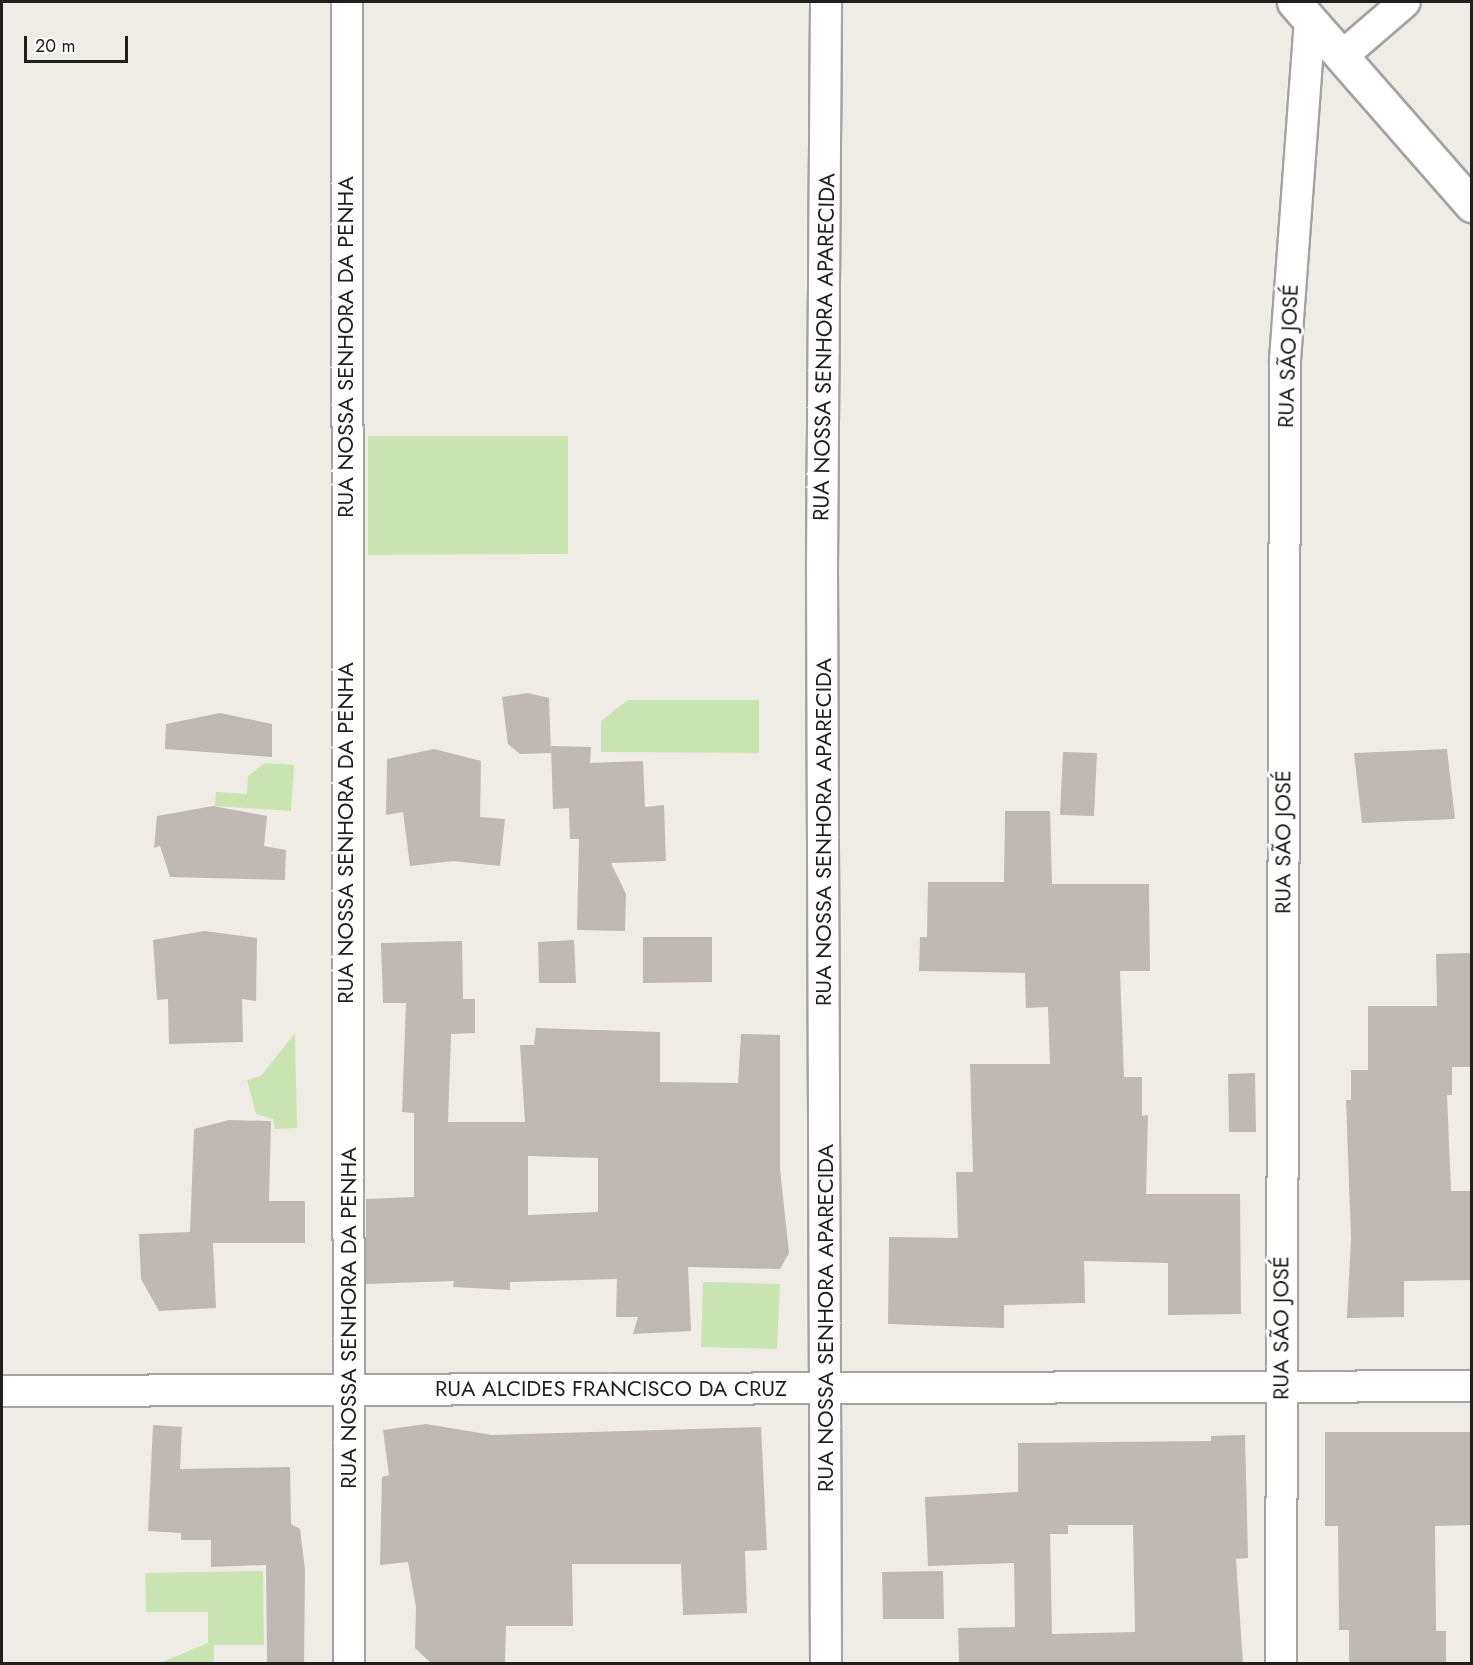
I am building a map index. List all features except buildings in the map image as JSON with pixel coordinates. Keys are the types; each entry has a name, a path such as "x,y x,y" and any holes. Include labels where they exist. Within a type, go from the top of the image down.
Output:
{"street":[{"name":"RUA NOSSA SENHORA DA PENHA","path":"347,2 349,1664"},
{"name":"RUA NOSSA SENHORA APARECIDA","path":"826,2 822,576 827,1389 826,1664"},
{"path":"1341,57 1406,2"},
{"path":"1302,11 1472,205"},
{"name":"RUA SÃO JOSÉ","path":"1281,1664 1285,360 1302,11"},
{"name":"RUA ALCIDES FRANCISCO DA CRUZ","path":"2,1391 1472,1386"}],"green space":[{"path":"368,436 568,436 568,554 368,555"},
{"path":"628,700 759,700 759,753 601,752 601,721"},
{"path":"265,763 294,765 291,811 215,806 216,792 247,794 248,776"},
{"path":"295,1033 297,1128 275,1129 273,1119 256,1114 247,1080 261,1076"},
{"path":"703,1282 780,1284 777,1349 701,1347"},
{"path":"263,1571 264,1645 214,1645 214,1663 160,1663 208,1643 208,1612 146,1612 145,1573"}]}
